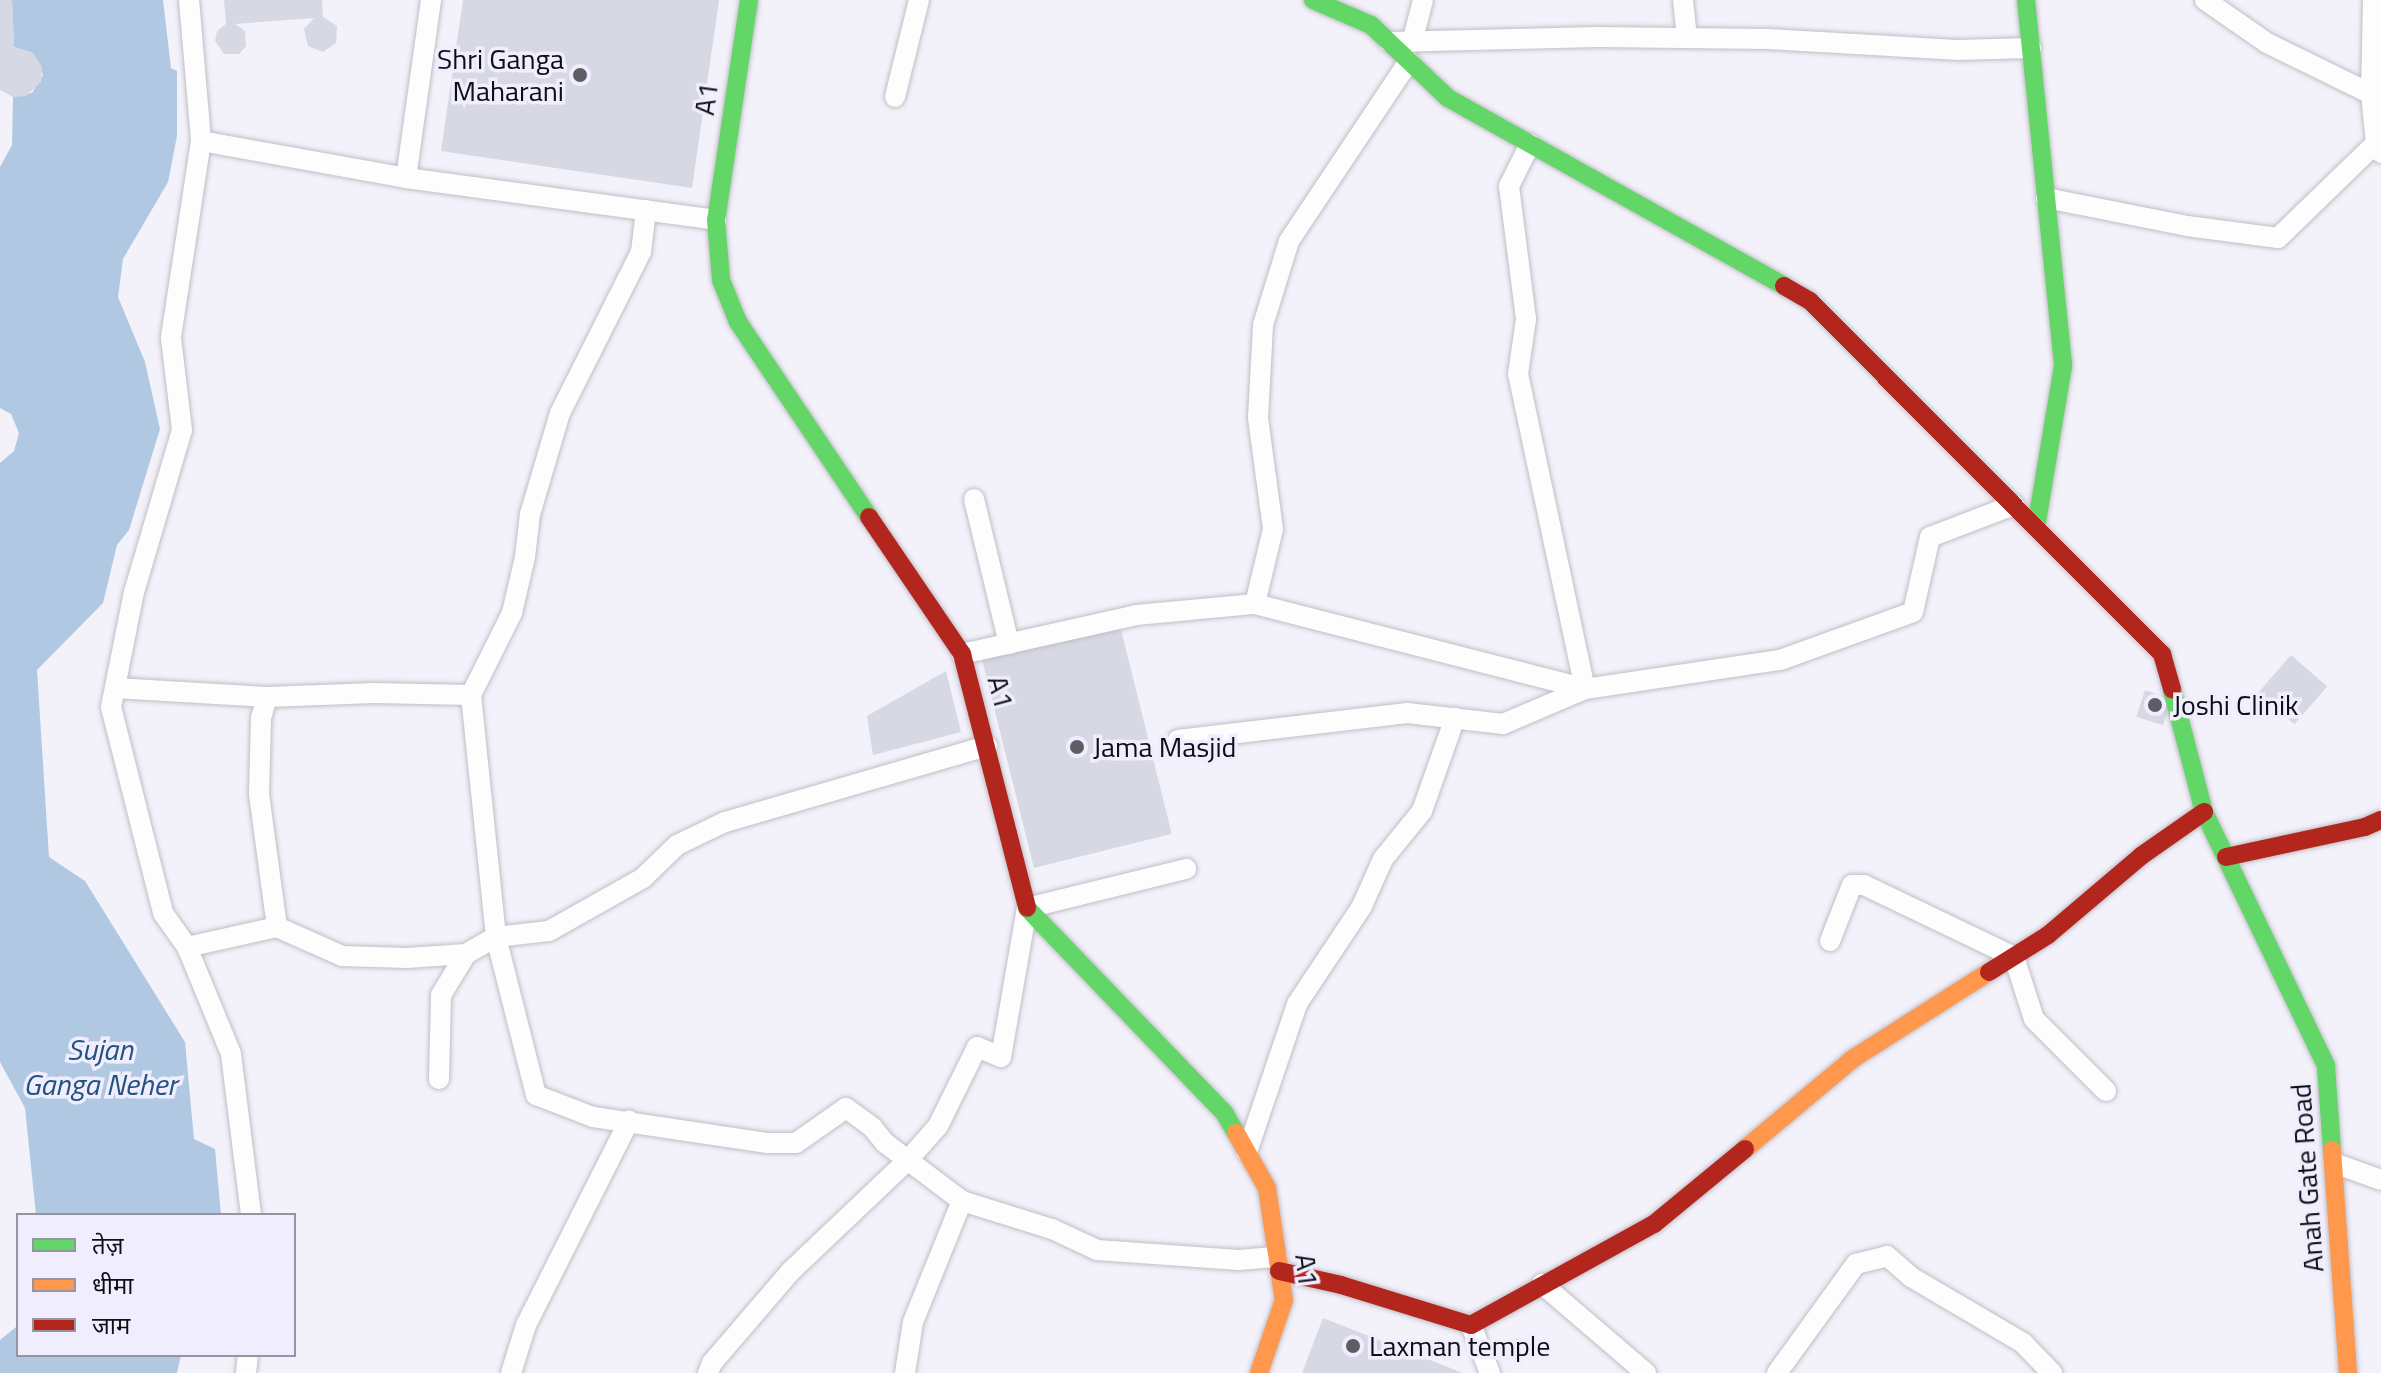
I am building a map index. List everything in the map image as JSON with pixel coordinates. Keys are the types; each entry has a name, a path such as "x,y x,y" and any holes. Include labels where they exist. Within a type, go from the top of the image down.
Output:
{"street":[{"path":"189,0 201,141 171,338 182,430 134,592 111,707 163,913 187,947 231,1054 251,1213"},
{"path":"406,178 431,0"},
{"name":"A1","path":"749,0 716,220 721,280 738,322 962,654 1027,908 1225,1114 1267,1188 1284,1300 1259,1373"},
{"path":"895,97 919,0"},
{"path":"1313,0 1371,25 1389,42 1410,51 1687,38 1957,50 2031,48"},
{"path":"1255,604 1273,529 1258,418 1263,325 1289,241 1410,51 1423,0"},
{"path":"1683,0 1687,38"},
{"path":"2026,0 2063,366 2036,527"},
{"path":"2205,0 2267,43 2371,94"},
{"path":"2046,198 2187,226 2278,238 2379,146 2371,94 2373,0"},
{"name":"Anah Gate Road","path":"1410,51 1448,98 1810,301 2162,654 2204,812 2326,1066 2348,1373"},
{"path":"201,141 406,178 716,220"},
{"path":"1530,144 1509,186 1526,319 1518,374 1585,689"},
{"path":"646,210 641,252 560,413 530,514 525,557 512,613 471,695 496,937 536,1095 593,1117 766,1143 796,1143 846,1108 962,1201 1052,1229 1097,1250 1278,1264 1471,1325 1654,1224 1854,1058 2048,935 2141,856 2204,812"},
{"path":"974,499 1009,644"},
{"path":"1178,740 1407,713 1503,724 1585,689 1780,660 1913,612 1930,537 2014,505"},
{"path":"962,654 1136,615 1255,604 1585,689"},
{"path":"115,688 267,697 374,693 471,695"},
{"path":"267,697 261,718 259,794 277,927"},
{"path":"1247,1152 1297,1004 1362,906 1383,859 1422,811 1455,718"},
{"path":"187,947 277,927 342,956 407,958 466,954 496,937 549,931 643,878 677,845 725,822 987,746"},
{"path":"2226,857 2365,827 2381,820"},
{"path":"708,1373 712,1363 790,1272 908,1160 938,1126 977,1047 1001,1057 1027,908 1186,869"},
{"path":"1830,941 1852,885 1864,885 2014,957 2034,1019 2106,1091"},
{"path":"439,1079 441,995 466,954"},
{"path":"511,1373 526,1325 629,1121"},
{"path":"2334,1163 2381,1180"},
{"path":"905,1373 913,1322 962,1201"},
{"path":"1777,1373 1856,1264 1887,1256 1911,1277 2023,1343 2052,1373"},
{"path":"1542,1284 1646,1373"},
{"path":"1471,1325 1490,1373"}],"water":[{"name":"Sujan Ganga Neher","path":"12,0 163,0 171,68 177,71 177,136 168,182 123,259 118,297 145,362 160,429 129,530 117,545 103,603 37,670 49,857 85,881 185,1042 194,1139 215,1149 221,1213 36,1213 25,1108 0,1062 0,463 14,451 19,433 11,414 0,408 0,167 12,145 13,97 32,93 43,75 33,53 14,47"},
{"path":"16,1327 16,1357 181,1357 177,1373 0,1373 0,1340"}],"building":[{"path":"0,0 12,0 14,47 33,53 42,67 41,82 26,96 13,97 0,90"},
{"path":"224,0 322,0 323,17 337,26 336,43 323,52 308,46 304,29 314,18 235,24 245,31 246,46 239,54 224,54 215,41 217,31 226,24"},
{"name":"Shri Ganga Maharani","path":"463,0 719,0 692,188 441,151"},
{"name":"Jama Masjid","path":"1120,626 1172,834 1034,868 982,660"},
{"path":"2291,655 2327,686 2294,724 2258,693"},
{"path":"946,671 961,732 873,755 867,716"},
{"path":"2145,690 2172,699 2163,725 2136,717"},
{"name":"Laxman temple","path":"1323,1318 1463,1373 1302,1373"}],"traffic: fast":[{"path":"749,0 716,220 721,280 738,322 869,517"},
{"path":"1313,0 1371,25 1448,98 1784,286"},
{"path":"2026,0 2063,366 2036,527"},
{"path":"2172,690 2204,812 2326,1066 2332,1150"},
{"path":"1027,908 1225,1114 1236,1133"}],"traffic: slow":[{"path":"1745,1149 1854,1058 1989,972"},
{"path":"1236,1133 1267,1188 1284,1300 1259,1373"},
{"path":"2332,1150 2348,1373"}],"traffic: jam":[{"path":"1784,286 1810,301 2162,654 2172,690"},
{"path":"869,517 962,654 1027,908"},
{"path":"1989,972 2048,935 2141,856 2204,812"},
{"path":"2226,857 2365,827 2381,820"},
{"path":"1279,1271 1341,1285 1471,1325 1654,1224 1745,1149"}],"place":[{"name":"Shri Ganga Maharani","path":"580,75"},
{"name":"Joshi Clinik","path":"2155,705"},
{"name":"Jama Masjid","path":"1077,747"},
{"name":"Laxman temple","path":"1353,1346"}]}
